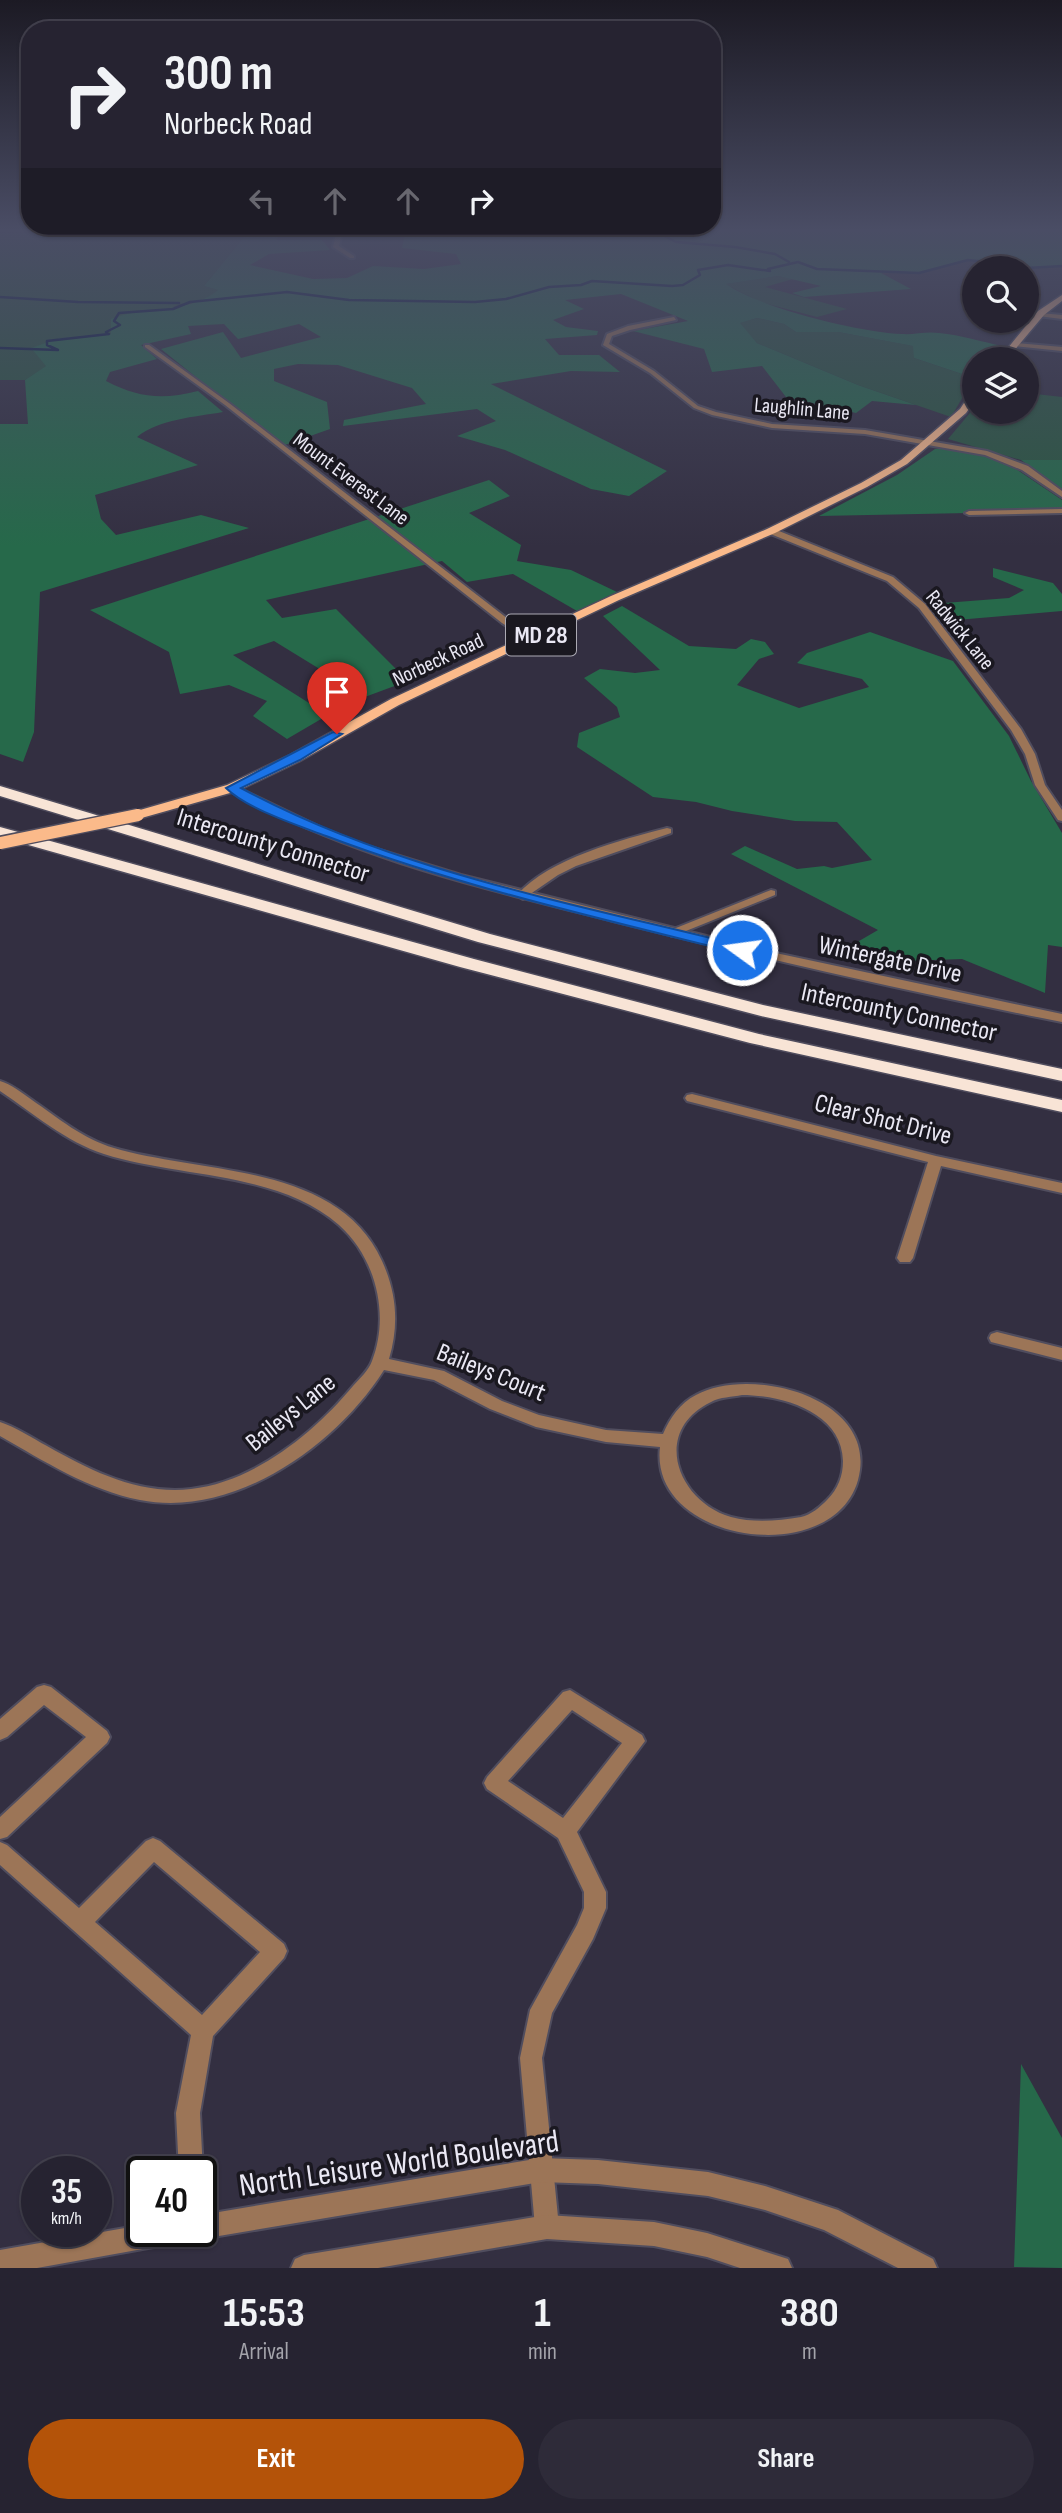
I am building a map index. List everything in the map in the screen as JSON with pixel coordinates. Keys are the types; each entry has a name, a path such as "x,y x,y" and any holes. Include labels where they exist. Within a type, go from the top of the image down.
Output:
{"highway":[{"name":"Intercounty Connector","path":"0,791 484,938 761,1010 1062,1075"},
{"name":"Intercounty Connector","path":"0,832 467,963 757,1039 1062,1106"}],"main road":[{"path":"1015,345 1023,335"},
{"name":"Norbeck Road","path":"0,843 138,815 232,788 295,758 395,702 615,598 771,531 864,485 904,461 962,412"}],"street":[{"name":"Laughlin Lane","path":"609,335 606,345 652,372 696,407 714,414 764,425 851,430 928,442"},
{"path":"1015,345 1062,349"},
{"name":"Mount Everest Lane","path":"147,346 229,405 505,621 533,639"},
{"path":"928,442 987,453 1014,462 1062,495"},
{"path":"970,513 1062,511"},
{"name":"Radwick Lane","path":"771,531 890,579 922,606 1016,729 1030,754 1040,785 1062,818"},
{"name":"Wintergate Drive","path":"232,788 283,816 341,839 523,895 926,992 1062,1018"},
{"path":"523,895 557,870 667,831"},
{"path":"672,932 771,893"},
{"name":"Baileys Lane","path":"0,1085 85,1142 109,1151 285,1187 332,1211 363,1240 383,1275 387,1291 388,1329 380,1363 349,1405 298,1448 267,1469 232,1487 191,1496 135,1494 101,1483 0,1428"},
{"name":"Clear Shot Drive","path":"692,1098 936,1160 1062,1188"},
{"path":"905,1258 936,1160"},
{"path":"997,1338 1062,1354"},
{"name":"Baileys Court","path":"380,1363 438,1375 536,1422 606,1436 666,1441"},
{"path":"742,1389 760,1389 791,1395 824,1412 843,1432 853,1455 852,1478 842,1498 811,1521 768,1529 722,1521 694,1505 674,1482 665,1457 666,1441 683,1412 710,1395 742,1389"},
{"path":"0,1731 44,1693 100,1737 0,1830"},
{"path":"547,2227 531,2058 541,2010 595,1908 595,1892 565,1831 494,1783 570,1698 635,1741 565,1831"},
{"path":"80,1922 153,1848 276,1951 203,2031 188,2113 190,2156"},
{"path":"0,1852 203,2031"},
{"name":"North Leisure World Boulevard","path":"217,2224 541,2170 598,2172 708,2184 765,2198 829,2219 924,2268"},
{"path":"304,2268 547,2227 654,2234 707,2245 779,2268"},
{"path":"0,2262 126,2240"}],"green space":[{"path":"0,335 100,335 59,338 32,348 47,366 25,380 0,380"},
{"path":"100,335 187,335 141,345 157,359 110,372 106,381 129,391 151,396 173,396 198,391 223,412 166,422 137,437 198,465 95,495 101,519 116,535 201,515 249,528 40,592 34,732 23,762 0,754 0,424 28,424 25,380 46,366 31,348 59,338"},
{"path":"213,335 225,335 241,358 321,337 317,335 597,335 545,339 559,355 599,355 620,372 571,371 491,384 667,471 629,496 591,489 505,450 457,436 496,421 477,409 343,426 344,420 426,404 412,388 338,365 298,364 274,369 274,381 327,402 330,429 282,446 161,349"},
{"path":"234,335 255,335 238,339"},
{"path":"648,335 750,335 757,343 858,385 916,405 872,401 856,413 786,397 762,366 712,372 704,349"},
{"path":"750,335 853,335 914,346 914,358 962,374 962,398 951,417 858,385 757,343"},
{"path":"853,335 951,335 1003,346 962,347 962,374 914,358 913,346"},
{"path":"1039,394 1062,397 1062,460 1021,460 948,439 962,422 1039,424"},
{"path":"946,448 989,456 1007,463 1062,500 1062,511 819,516 897,475 935,449"},
{"path":"1021,460 1062,460 1062,489"},
{"path":"489,480 510,496 469,513 521,545 517,561 571,570 617,592 577,611 513,574 467,582 442,561 266,600 282,618 336,609 408,681 346,704 326,684 318,668 274,641 233,655 328,715 287,739 253,716 267,701 229,685 180,694 169,652 90,610"},
{"path":"993,568 1053,583 1062,594 1062,611 945,621 931,604 1009,598 1024,590 993,577"},
{"path":"622,606 689,646 736,649 751,639 765,642 774,654 759,659 737,685 799,708 869,687 862,679 797,663 807,653 870,632 953,661 1009,736 1031,781 1062,833 1062,947 1048,945 1045,993 962,959 905,961 847,948 878,930 731,854 745,846 797,869 824,866 832,868 872,860 837,822 795,821 696,802 653,797 577,747 579,733 620,717 617,707 584,678 600,669 635,673 660,670 603,616"},
{"path":"1021,2064 1062,2138 1062,2268 1014,2267"}],"waterway":[{"path":"0,348 58,350 47,345 47,341 102,335"}],"route":[{"path":"337,734 295,758 232,788 283,816 397,858 523,895 742,950"}]}
